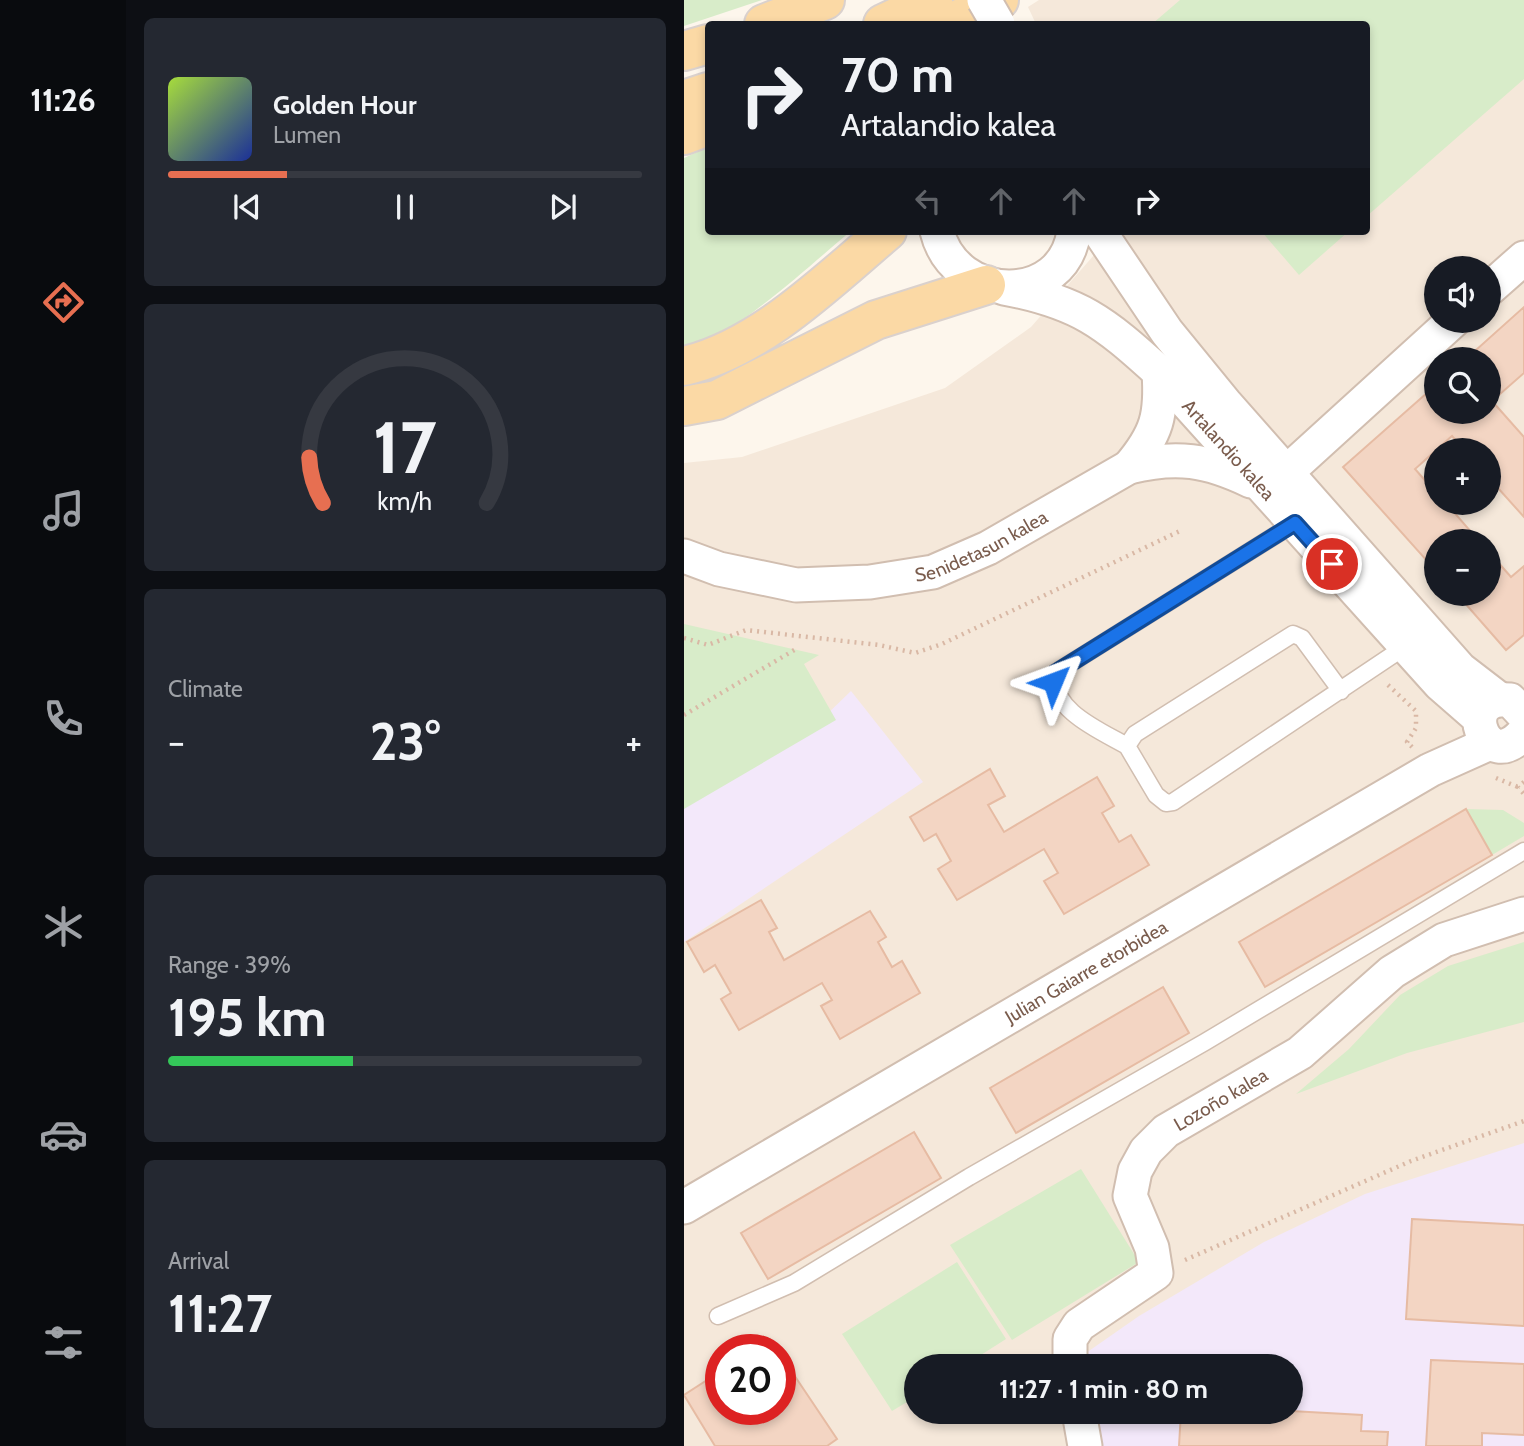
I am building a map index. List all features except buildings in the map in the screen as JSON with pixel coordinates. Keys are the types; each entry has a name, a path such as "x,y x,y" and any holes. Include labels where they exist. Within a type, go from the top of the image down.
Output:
{"main road":[{"path":"772,21 825,0"},
{"path":"889,21 933,0"},
{"path":"955,21 999,0"},
{"path":"684,51 705,45"},
{"path":"684,100 705,93"},
{"path":"684,135 705,127"},
{"path":"684,366 714,359 794,309 882,235"},
{"path":"684,407 717,400 876,320 995,287"}],"street":[{"path":"984,0 996,21"},
{"path":"939,235 951,262 967,276 995,287 1027,285 1047,275 1063,258 1072,235"},
{"name":"Artalandio kalea","path":"1102,235 1167,332 1225,402 1275,479 1295,523 1440,684 1508,723"},
{"path":"1501,278 1524,258"},
{"name":"Artalandio kalea","path":"995,287 1046,296 1076,307 1118,335 1275,479 1460,669 1508,723"},
{"path":"1275,479 1439,333"},
{"path":"1135,466 1156,428 1161,399 1159,372"},
{"name":"Senidetasun kalea","path":"684,556 719,569 796,585 870,582 932,572 988,548 1135,466 1182,459 1275,479"},
{"name":"Julian Gaiarre etorbidea","path":"684,1207 1508,723"},
{"name":"Lozoño kalea","path":"1156,1273 1152,1248 1130,1196 1136,1171 1146,1151 1159,1138 1300,1053 1392,972 1444,940 1524,914"},
{"path":"1070,1354 1070,1339 1079,1325 1156,1273"},
{"path":"1081,1424 1085,1446"}],"lane":[{"path":"1295,523 1055,673 1055,691 1081,720 1127,746 1156,795 1166,803 1173,802 1406,646"},
{"path":"1127,746 1135,734 1293,634 1302,638 1341,691"},
{"path":"718,1316 794,1283 1524,851"}],"path":[{"path":"684,638 708,645 746,630 879,645 915,653 942,644 1180,531"},
{"path":"685,714 795,649"},
{"path":"1524,782 1518,787 1524,794"},
{"path":"1156,1273 1411,1161 1524,1121"}],"shaded area":[{"path":"1039,0 1524,0 1524,1446 684,1446 684,463 742,457 945,388 1031,327 1112,235 1370,235 1370,21 1035,21 1028,7"},
{"path":"851,691 923,782 684,942 684,734 822,719"},
{"path":"1524,1143 1524,1446 1103,1446 1099,1424 1303,1424 1303,1354 1086,1353 1139,1316 1264,1242 1365,1194"}],"green space":[{"path":"684,0 762,0 684,26"},
{"path":"1180,0 1524,0 1524,79 1370,213 1370,21 1156,21"},
{"path":"705,148 705,235 846,235 747,316 703,343 684,350 684,158"},
{"path":"1264,235 1344,235 1299,275"},
{"path":"684,624 819,655 804,664 836,720 684,809"},
{"path":"1466,809 1503,810 1524,823 1524,836 1492,855"},
{"path":"1524,942 1524,1022 1407,1053 1296,1094 1349,1049 1400,995 1448,966"},
{"path":"1081,1169 1139,1262 1012,1340 950,1245"},
{"path":"957,1262 1006,1339 982,1354 904,1354 904,1404 892,1411 842,1334"}],"route":[{"path":"1053,682 1055,673 1295,523 1332,564"}]}
